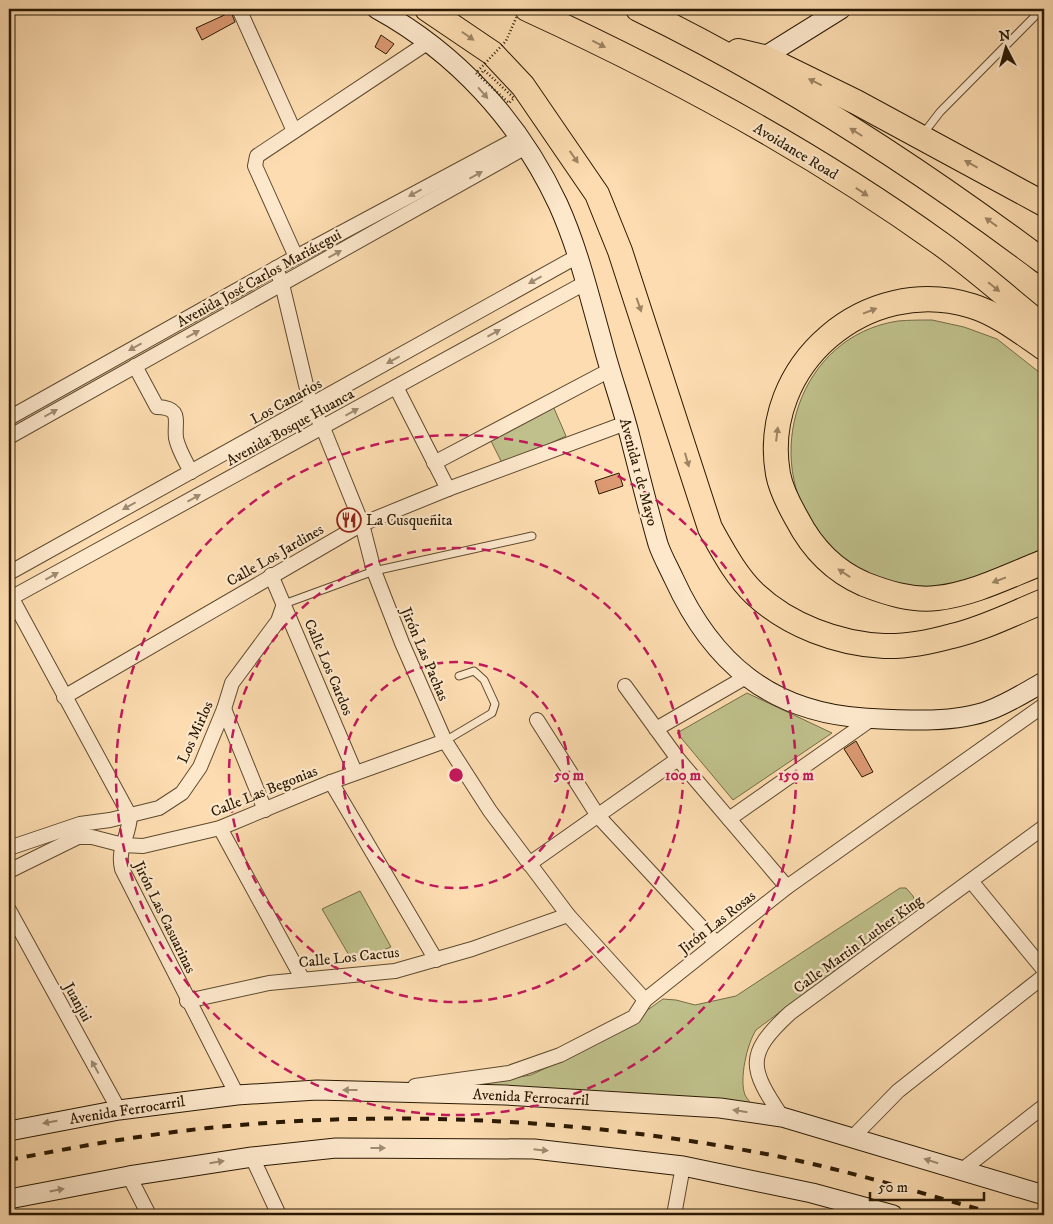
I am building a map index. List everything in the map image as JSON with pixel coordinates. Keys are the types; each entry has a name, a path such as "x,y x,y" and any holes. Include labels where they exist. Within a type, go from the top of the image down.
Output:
{"highway":[{"path":"427,9 492,53 523,86 597,194 633,288 710,528 734,568 755,594 780,613 811,630 842,639 884,646 924,642 954,636 1044,602"},
{"name":"Avoidance Road","path":"527,9 721,106 784,143 942,245 1044,327"},
{"path":"638,9 709,44 909,164 1044,262"},
{"path":"709,44 764,57 921,137 1044,204"},
{"path":"1044,348 1008,323 973,306 949,301 923,300 898,302 873,309 849,320 830,333 812,352 786,396 779,421 776,442 778,475 787,501 808,540 832,565 852,579 882,592 912,598 936,598 963,594 1044,562"}],"main road":[{"name":"Avenida 1 de Mayo","path":"377,9 430,41 472,80 523,142 557,203 578,256 659,547 688,609 728,663 746,677 782,698 803,707 838,716 946,719 989,711 1044,682"},
{"path":"764,57 841,9"},
{"name":"Avenida Ferrocarril","path":"9,1131 119,1110 237,1095 317,1090 380,1090 720,1108 782,1117 1044,1195"},
{"path":"9,1199 130,1176 252,1157 336,1148 534,1149 683,1166 812,1193 893,1215"}],"street":[{"path":"239,9 294,131"},
{"path":"296,257 255,166 257,156 430,41"},
{"name":"Avenida José Carlos Mariátegui","path":"9,418 296,257 523,142"},
{"name":"Avenida José Carlos Mariátegui","path":"9,437 282,284 523,142"},
{"name":"Los Canarios","path":"9,572 578,256"},
{"name":"Jirón Las Pachas","path":"276,268 282,284 310,406 323,428 362,524 374,571 402,642 445,741 490,811 568,915 645,1000"},
{"name":"Avenida Bosque Huanca","path":"10,597 177,508 585,283"},
{"path":"135,366 157,407 166,407 177,418 176,439 191,472"},
{"path":"434,463 610,370"},
{"path":"396,387 448,489"},
{"name":"Calle Los Jardines","path":"64,697 271,575 362,524 448,489 626,423"},
{"path":"166,486 177,508"},
{"name":"Calle Los Cardos","path":"271,575 355,772"},
{"path":"10,597 130,816"},
{"name":"Los Mirlos","path":"9,848 80,824 130,816 159,808 182,793 200,767 224,709 232,683 278,621 284,604"},
{"path":"656,729 746,677"},
{"path":"625,686 678,760 787,887"},
{"name":"Jirón Las Rosas","path":"380,1090 509,1073 560,1055 610,1031 634,1017 645,1000 787,887 1044,705"},
{"path":"224,709 265,810"},
{"path":"729,820 873,718"},
{"path":"537,720 598,816 716,943"},
{"name":"Calle Las Begonias","path":"9,870 78,837 92,837 122,845 143,846 220,828 355,772 445,741"},
{"path":"529,864 678,760"},
{"path":"331,782 436,960"},
{"name":"Jirón Las Casuarinas","path":"130,816 129,829 119,857 122,870 237,1095"},
{"name":"Calle Martin Luther King","path":"782,1117 762,1086 755,1061 767,1034 790,1013 1044,827"},
{"path":"220,828 302,978"},
{"path":"971,881 1044,970"},
{"name":"Juanjui","path":"9,910 119,1110"},
{"name":"Calle Los Cactus","path":"187,1000 302,978 395,971 436,960 568,915"},
{"path":"853,1137 898,1092 1044,976"},
{"path":"962,1170 1044,1106"},
{"path":"252,1157 279,1215"},
{"path":"674,1215 683,1166"},
{"path":"130,1176 149,1215"}],"lane":[{"path":"921,137 940,112 1042,9"},
{"path":"284,604 374,571 532,536"},
{"path":"445,741 492,713 496,704 484,680 474,671 458,676"}],"path":[{"path":"478,74 506,42 520,9"},
{"path":"484,70 514,98 509,103 478,74 484,70"}],"green space":[{"path":"932,320 964,327 997,339 1044,376 1044,548 970,580 947,585 920,586 898,584 872,577 847,566 834,555 801,504 792,471 792,438 799,405 814,375 835,350 863,331 898,321"},
{"path":"553,406 566,436 503,465 489,437"},
{"path":"747,693 832,733 733,800 677,733"},
{"path":"900,888 906,888 913,896 917,907 911,913 756,1030 747,1052 743,1071 745,1095 754,1108 433,1087 483,1083 531,1075 605,1040 663,999 695,1005 736,996"},
{"path":"360,891 391,947 353,962 322,909"}],"building":[{"path":"231,12 235,22 202,40 196,28"},
{"path":"381,35 394,44 386,54 375,47"},
{"path":"619,473 623,486 599,494 595,481"},
{"path":"856,741 873,772 862,777 844,749"}],"railway":[{"path":"9,1160 158,1134 278,1122 347,1119 488,1121 558,1125 628,1133 766,1154 854,1174 1000,1215"}],"place":[{"name":"La Cusqueñita","path":"349,520"}]}
